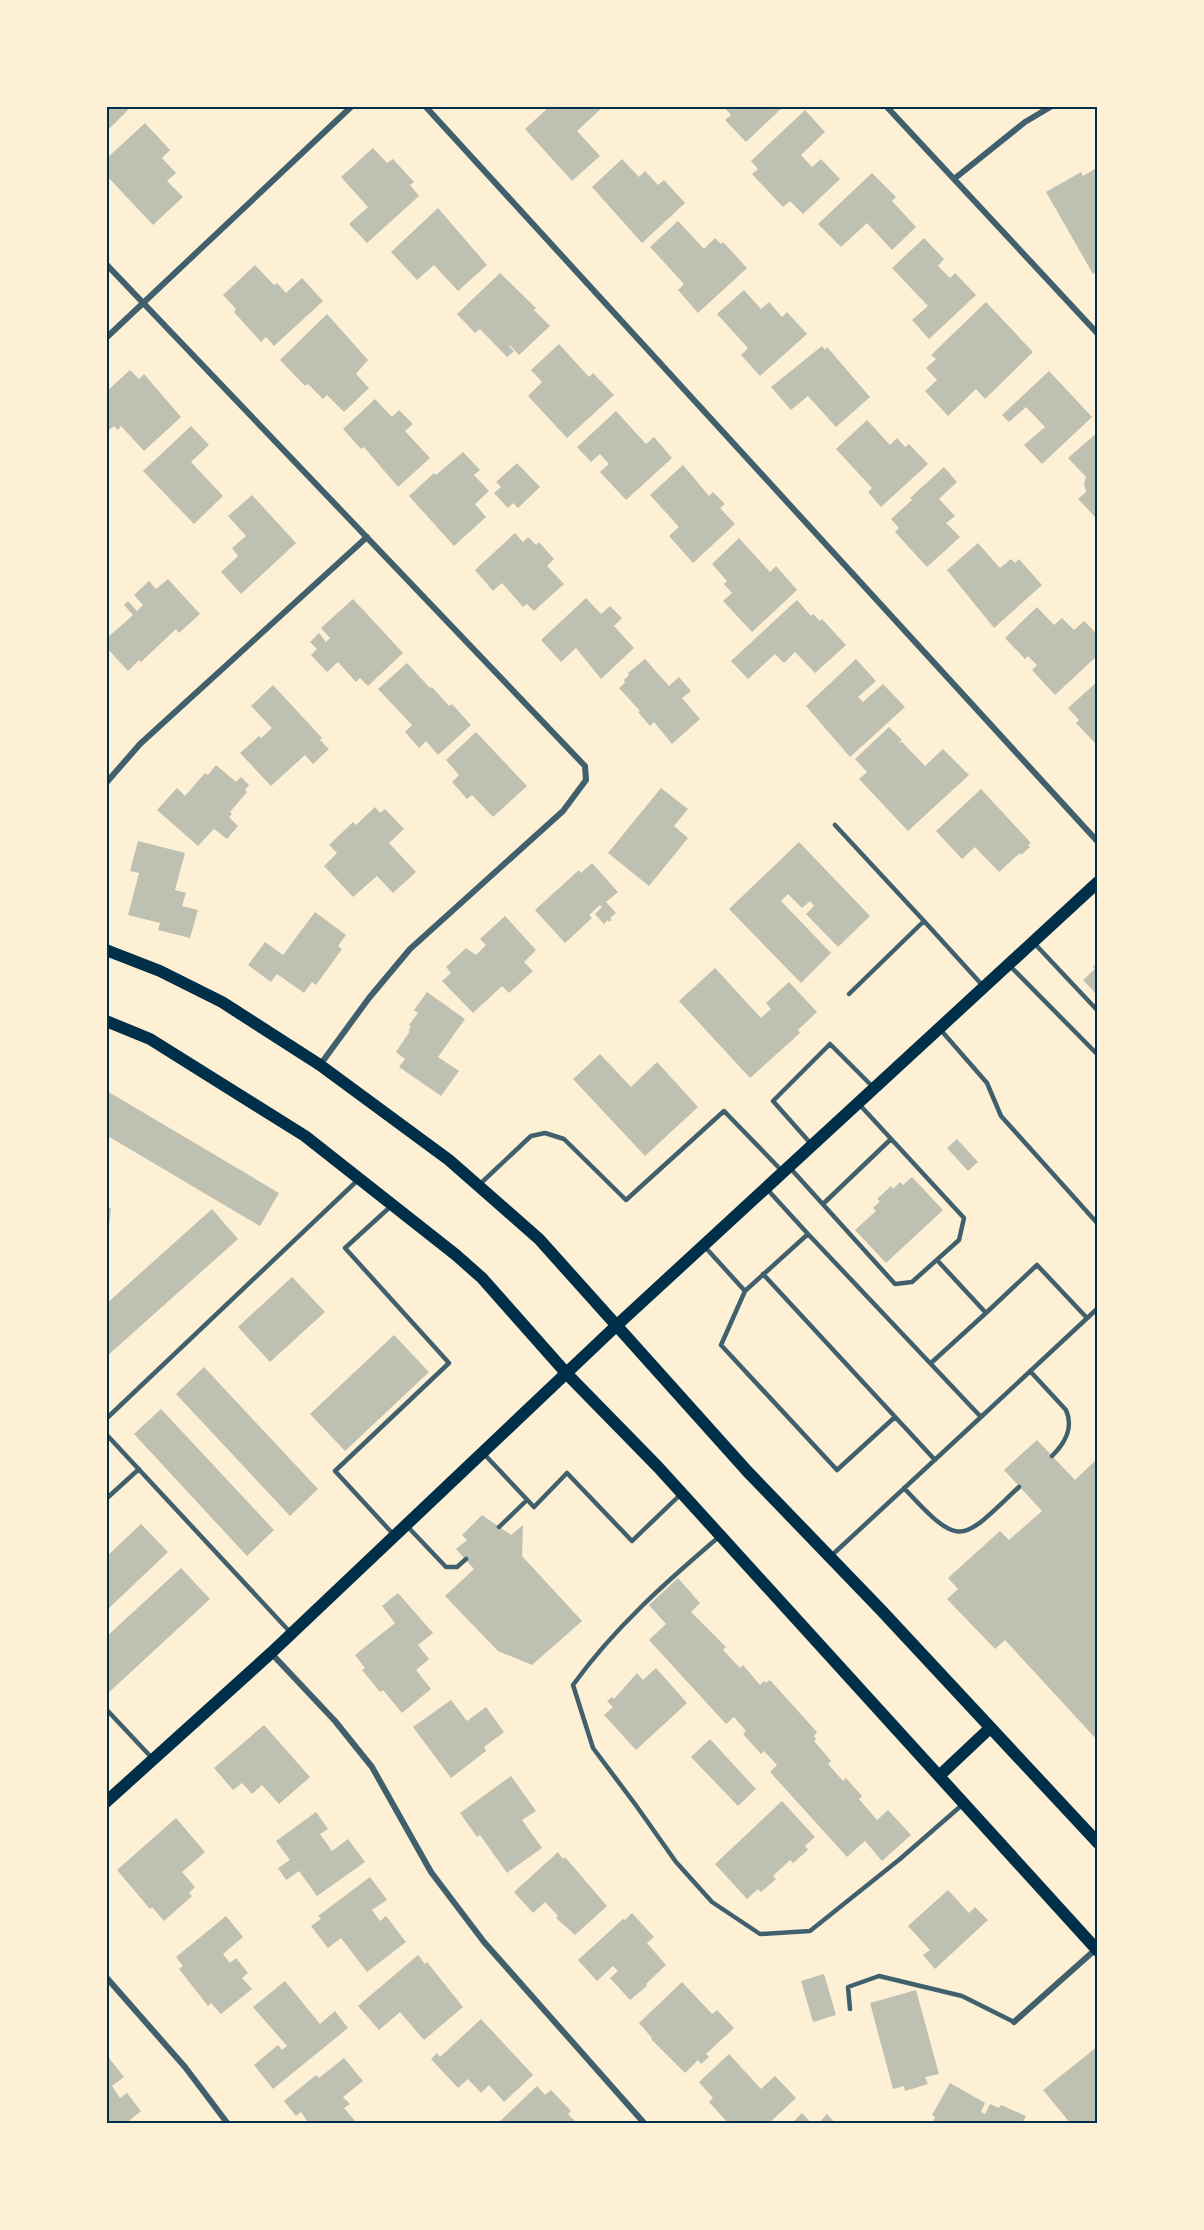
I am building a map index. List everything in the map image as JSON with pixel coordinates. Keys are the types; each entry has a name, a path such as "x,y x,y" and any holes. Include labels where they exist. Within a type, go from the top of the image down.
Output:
{"main road":[{"path":"106,1802 292,1634 616,1326 1098,882"},
{"path":"106,950 159,971 222,1002 320,1065 449,1160 538,1239 747,1471 1096,1838"},
{"path":"106,1021 150,1039 305,1136 482,1278 567,1374 682,1493 1097,1950"},
{"path":"939,1776 990,1728"}],"street":[{"path":"106,338 352,106"},
{"path":"425,106 1098,842"},
{"path":"886,106 1098,334"},
{"path":"954,179 1025,122 1052,106"},
{"path":"106,264 585,766 586,780 563,811 410,949 369,998 320,1065"},
{"path":"106,783 140,744 367,537"},
{"path":"271,1653 335,1720 372,1767 430,1872 484,1942 645,2124"},
{"path":"1014,2022 1097,1950"},
{"path":"106,1977 185,2067 228,2124"}],"lane":[{"path":"835,825 984,987"},
{"path":"849,994 924,921"},
{"path":"1033,941 1098,1011"},
{"path":"1008,964 1098,1055"},
{"path":"939,1028 987,1083 1000,1116 1098,1224"},
{"path":"812,1146 773,1101 830,1044 874,1088"},
{"path":"478,1186 531,1136 545,1133 564,1139 626,1200 724,1111 824,1204 896,1284 912,1282 959,1240 964,1218 858,1103"},
{"path":"824,1204 891,1139"},
{"path":"106,1419 359,1179"},
{"path":"766,1188 981,1417"},
{"path":"392,1205 345,1248 449,1363 336,1471 396,1536"},
{"path":"808,1234 745,1292 721,1345 837,1470 896,1417"},
{"path":"703,1245 745,1292"},
{"path":"937,1260 986,1313"},
{"path":"931,1363 1037,1266 1087,1318"},
{"path":"763,1274 935,1460"},
{"path":"830,1557 1098,1308"},
{"path":"1030,1371 1066,1410 1069,1418 1068,1435 1052,1456"},
{"path":"106,1434 292,1634"},
{"path":"483,1453 534,1507 567,1473 632,1541 682,1493"},
{"path":"106,1499 139,1469"},
{"path":"904,1488 937,1523 958,1532 968,1531 977,1526 1019,1487"},
{"path":"499,1527 527,1500"},
{"path":"406,1525 446,1567 457,1567 466,1559"},
{"path":"720,1536 644,1604 585,1668 573,1685 592,1748 676,1862 712,1902 760,1934 810,1931 913,1848 964,1803"},
{"path":"106,1709 153,1760"},
{"path":"850,2009 848,1987 879,1976 962,1996 1014,2022"}],"building":[{"path":"106,106 132,106 106,132"},
{"path":"550,106 604,106 577,131 600,156 572,181 525,129"},
{"path":"723,106 784,106 746,142 725,120 731,115"},
{"path":"805,110 825,132 801,155 812,167 821,159 840,179 803,214 790,201 783,207 752,174 758,169 751,161"},
{"path":"145,123 170,150 162,158 176,173 167,181 183,197 153,225 106,175 106,159"},
{"path":"373,148 387,163 393,159 414,182 410,185 419,196 367,243 349,224 368,207 341,177"},
{"path":"622,159 639,177 645,171 658,185 664,180 685,203 642,243 592,187"},
{"path":"1098,167 1098,271 1093,274 1046,192 1081,172 1083,176"},
{"path":"872,173 896,197 892,201 916,227 892,250 867,223 841,247 818,224"},
{"path":"438,208 487,265 458,291 434,265 417,280 391,252"},
{"path":"678,221 704,249 715,238 721,244 723,242 747,268 698,313 678,290 684,284 650,247"},
{"path":"924,238 944,259 938,266 950,278 955,273 976,295 929,339 912,320 928,306 892,268"},
{"path":"255,265 274,285 277,283 286,293 302,278 323,301 274,346 266,337 261,342 234,312 236,309 223,295"},
{"path":"500,273 536,308 534,310 550,326 519,355 510,345 514,351 507,357 480,329 475,333 457,314"},
{"path":"744,290 761,309 769,302 782,317 787,312 807,334 760,376 741,355 748,348 717,314"},
{"path":"986,302 1033,352 985,399 976,389 948,416 925,391 937,380 926,368 936,359 931,355"},
{"path":"327,314 368,360 356,374 369,388 344,412 327,395 323,399 308,384 305,386 280,360"},
{"path":"559,344 589,377 593,373 614,395 567,438 528,396 542,382 531,370"},
{"path":"822,346 825,350 827,347 870,397 836,427 808,396 791,410 771,387"},
{"path":"130,370 139,379 144,374 181,417 144,451 121,426 118,430 114,426 106,432 106,392"},
{"path":"1049,371 1092,417 1042,464 1024,445 1045,427 1026,407 1009,422 1002,415"},
{"path":"375,399 392,417 399,410 413,424 405,431 430,458 398,487 364,447 361,449 343,429"},
{"path":"616,411 646,444 654,437 672,458 626,500 600,472 609,464 600,454 591,462 577,447"},
{"path":"867,420 890,445 897,438 905,447 909,444 928,464 881,507 868,492 872,488 836,449"},
{"path":"191,426 209,445 191,462 223,496 194,524 143,471"},
{"path":"1098,432 1098,520 1078,499 1086,492 1084,483 1086,477 1068,458"},
{"path":"463,452 480,470 474,475 489,491 475,504 486,517 454,546 409,496 434,473 436,475"},
{"path":"517,463 540,487 518,508 513,503 508,508 494,493 501,487 496,482"},
{"path":"683,465 709,496 713,492 725,504 720,508 735,524 693,563 669,536 679,527 650,495"},
{"path":"944,467 957,482 939,499 955,516 946,523 960,537 927,567 895,532 899,528 891,519"},
{"path":"252,495 296,543 241,594 221,572 238,556 232,548 246,536 228,516"},
{"path":"515,533 523,542 528,537 536,545 539,542 554,559 547,566 564,584 534,611 527,604 523,607 502,583 493,591 475,570"},
{"path":"739,538 770,572 776,566 797,590 752,632 723,601 732,593 724,584 727,581 712,564"},
{"path":"978,543 1000,568 1011,559 1015,563 1019,559 1042,585 994,628 947,570"},
{"path":"168,579 200,614 179,633 176,629 128,671 106,647 106,639 133,615 124,605 128,601 137,611 143,605 134,595 149,581 156,589"},
{"path":"586,598 601,614 610,606 622,618 614,626 634,648 601,679 576,648 561,662 541,640"},
{"path":"353,599 403,653 368,686 360,678 356,682 338,662 327,672 311,655 317,649 310,642 319,633 326,642 330,638 321,628"},
{"path":"797,600 811,616 813,614 820,621 822,619 846,645 815,673 795,652 784,663 775,654 748,679 731,661"},
{"path":"1037,607 1054,625 1062,618 1074,630 1084,621 1098,635 1098,655 1055,695 1032,670 1037,665 1028,656 1025,659 1005,638"},
{"path":"645,659 669,686 679,677 691,691 682,698 700,719 672,744 654,722 650,726 619,688 625,683 624,680 629,675 628,673"},
{"path":"856,659 876,681 858,697 863,702 883,684 905,707 850,757 806,706"},
{"path":"407,663 430,688 432,687 449,706 452,704 471,725 438,755 426,741 419,748 405,732 412,725 378,689"},
{"path":"1098,681 1098,741 1095,743 1076,723 1079,720 1068,708"},
{"path":"273,685 322,738 320,740 329,749 313,764 305,755 271,786 240,753 272,728 251,706"},
{"path":"889,727 902,740 898,743 902,742 925,766 943,749 969,775 908,831 859,779 867,772 855,759"},
{"path":"476,732 527,786 493,817 472,795 467,799 452,782 459,775 446,760"},
{"path":"216,765 236,782 241,777 249,785 245,790 247,792 230,812 232,814 229,817 238,826 227,839 214,829 198,846 157,810 177,788 185,796 205,773 208,775"},
{"path":"661,788 688,809 674,826 688,838 649,886 608,853"},
{"path":"981,789 1031,843 1028,845 1030,847 999,872 975,847 962,859 936,831"},
{"path":"375,807 380,813 385,809 404,829 389,843 416,872 393,893 377,876 353,897 324,866 337,853 329,845 353,822 356,825"},
{"path":"138,841 185,853 175,890 186,893 182,906 198,910 190,938 158,930 160,923 128,915 139,873 130,871"},
{"path":"799,842 870,916 838,947 806,914 814,906 810,901 802,908 788,894 781,901 831,953 801,983 729,909"},
{"path":"592,863 618,892 606,902 616,913 610,918 612,920 604,924 595,914 602,907 600,905 589,915 592,918 565,943 535,910 579,870 581,873"},
{"path":"315,912 346,935 338,946 342,949 316,985 312,982 304,993 277,974 271,982 248,965 265,942 283,955"},
{"path":"505,916 536,950 524,962 533,971 509,993 502,986 473,1013 442,981 451,973 446,967 466,948 476,955 486,945 480,939"},
{"path":"1098,963 1098,996 1083,980"},
{"path":"715,968 761,1018 771,1009 766,1003 789,982 817,1012 798,1030 800,1033 750,1078 679,1001"},
{"path":"427,992 465,1019 438,1057 459,1071 441,1096 399,1067 405,1059 396,1052 410,1031 408,1030 411,1027 409,1025 418,1013 414,1010"},
{"path":"600,1054 631,1087 657,1062 698,1107 645,1156 573,1079"},
{"path":"107,1091 279,1193 260,1226 106,1135"},
{"path":"957,1139 978,1162 968,1171 947,1148"},
{"path":"912,1177 943,1210 886,1263 855,1230 876,1211 873,1208 880,1201 877,1199 891,1186 893,1189 900,1182 903,1185"},
{"path":"106,1208 111,1208 108,1235 106,1235"},
{"path":"212,1209 238,1239 106,1357 106,1304"},
{"path":"292,1277 325,1312 270,1362 238,1327"},
{"path":"394,1335 429,1372 345,1451 310,1414"},
{"path":"204,1367 318,1489 290,1516 176,1394"},
{"path":"161,1409 274,1530 247,1556 134,1434"},
{"path":"1037,1440 1075,1480 1098,1458 1098,1741 1005,1640 995,1649 947,1599 958,1589 948,1578 1000,1531 1009,1540 1042,1511 1004,1470"},
{"path":"482,1515 511,1535 523,1525 522,1556 582,1621 532,1665 498,1651 445,1596 474,1569 456,1549 467,1540 462,1535"},
{"path":"141,1524 168,1552 106,1611 106,1557"},
{"path":"181,1568 210,1599 106,1695 106,1637"},
{"path":"678,1578 700,1603 691,1612 726,1647 723,1650 740,1668 743,1665 760,1685 770,1680 817,1732 814,1741 831,1761 828,1764 843,1781 846,1778 862,1796 859,1799 877,1820 888,1810 911,1835 882,1861 865,1841 847,1857 770,1772 777,1765 764,1751 761,1754 743,1734 746,1731 734,1717 726,1724 649,1640 666,1624 649,1605"},
{"path":"398,1593 433,1633 418,1645 429,1659 416,1670 431,1689 402,1713 383,1690 380,1692 362,1670 365,1668 355,1655 395,1623 382,1606"},
{"path":"656,1668 687,1703 636,1750 604,1715 613,1707 607,1701 612,1697 614,1699 637,1673 643,1680"},
{"path":"451,1700 467,1721 486,1707 504,1732 484,1747 486,1751 451,1778 413,1727"},
{"path":"264,1725 310,1777 279,1804 262,1785 252,1794 242,1783 233,1790 214,1768"},
{"path":"710,1739 756,1789 738,1806 691,1757"},
{"path":"511,1776 536,1811 522,1820 542,1848 507,1873 480,1835 477,1837 460,1813"},
{"path":"782,1801 815,1837 805,1846 808,1850 793,1863 790,1860 773,1876 776,1879 761,1892 758,1889 747,1899 715,1864"},
{"path":"316,1812 328,1829 320,1834 332,1851 348,1839 365,1862 317,1896 299,1871 286,1880 278,1868 290,1860 276,1841"},
{"path":"176,1818 205,1852 182,1872 195,1887 189,1893 192,1896 164,1921 152,1907 150,1909 117,1870"},
{"path":"558,1852 563,1859 565,1857 607,1906 575,1935 556,1918 558,1916 545,1902 533,1913 514,1892"},
{"path":"370,1877 387,1900 372,1910 380,1921 386,1916 406,1942 367,1972 341,1938 328,1948 311,1926 321,1919 318,1916"},
{"path":"948,1890 969,1913 975,1907 988,1920 935,1969 923,1955 930,1950 908,1926"},
{"path":"632,1913 654,1937 647,1943 666,1965 646,1984 647,1986 630,2000 610,1978 618,1971 613,1966 597,1981 578,1960"},
{"path":"226,1916 243,1937 223,1954 230,1963 236,1958 248,1973 242,1978 252,1989 221,2014 211,2003 208,2006 179,1969 183,1966 176,1957"},
{"path":"418,1955 425,1964 427,1962 463,2007 424,2040 400,2012 379,2030 358,2006"},
{"path":"824,1974 836,2015 813,2022 801,1981"},
{"path":"285,1981 320,2024 335,2011 348,2028 273,2089 254,2065 278,2045 282,2050 287,2046 253,2007"},
{"path":"682,1982 712,2014 717,2010 734,2028 706,2054 709,2057 701,2064 698,2060 685,2073 651,2039 639,2023"},
{"path":"916,1990 939,2074 925,2077 928,2084 905,2091 904,2086 893,2089 870,2003"},
{"path":"481,2019 533,2075 504,2102 489,2085 481,2093 468,2079 458,2088 431,2059 437,2053 440,2057"},
{"path":"1098,2046 1098,2124 1071,2124 1043,2090"},
{"path":"106,2054 124,2077 112,2086 120,2098 127,2093 141,2111 125,2124 106,2124"},
{"path":"729,2054 761,2089 775,2076 796,2098 768,2124 729,2124 709,2102 713,2098 699,2082"},
{"path":"344,2058 363,2081 343,2097 350,2104 344,2108 356,2122 354,2124 309,2124 301,2112 296,2116 284,2101 316,2075 319,2078"},
{"path":"950,2083 985,2103 981,2112 985,2114 990,2104 999,2108 1001,2105 1026,2116 1022,2124 932,2124 935,2117 932,2115"},
{"path":"537,2086 545,2095 551,2090 571,2111 568,2114 578,2124 497,2124"},
{"path":"802,2113 812,2124 791,2124"},
{"path":"827,2114 836,2124 818,2124"}]}
